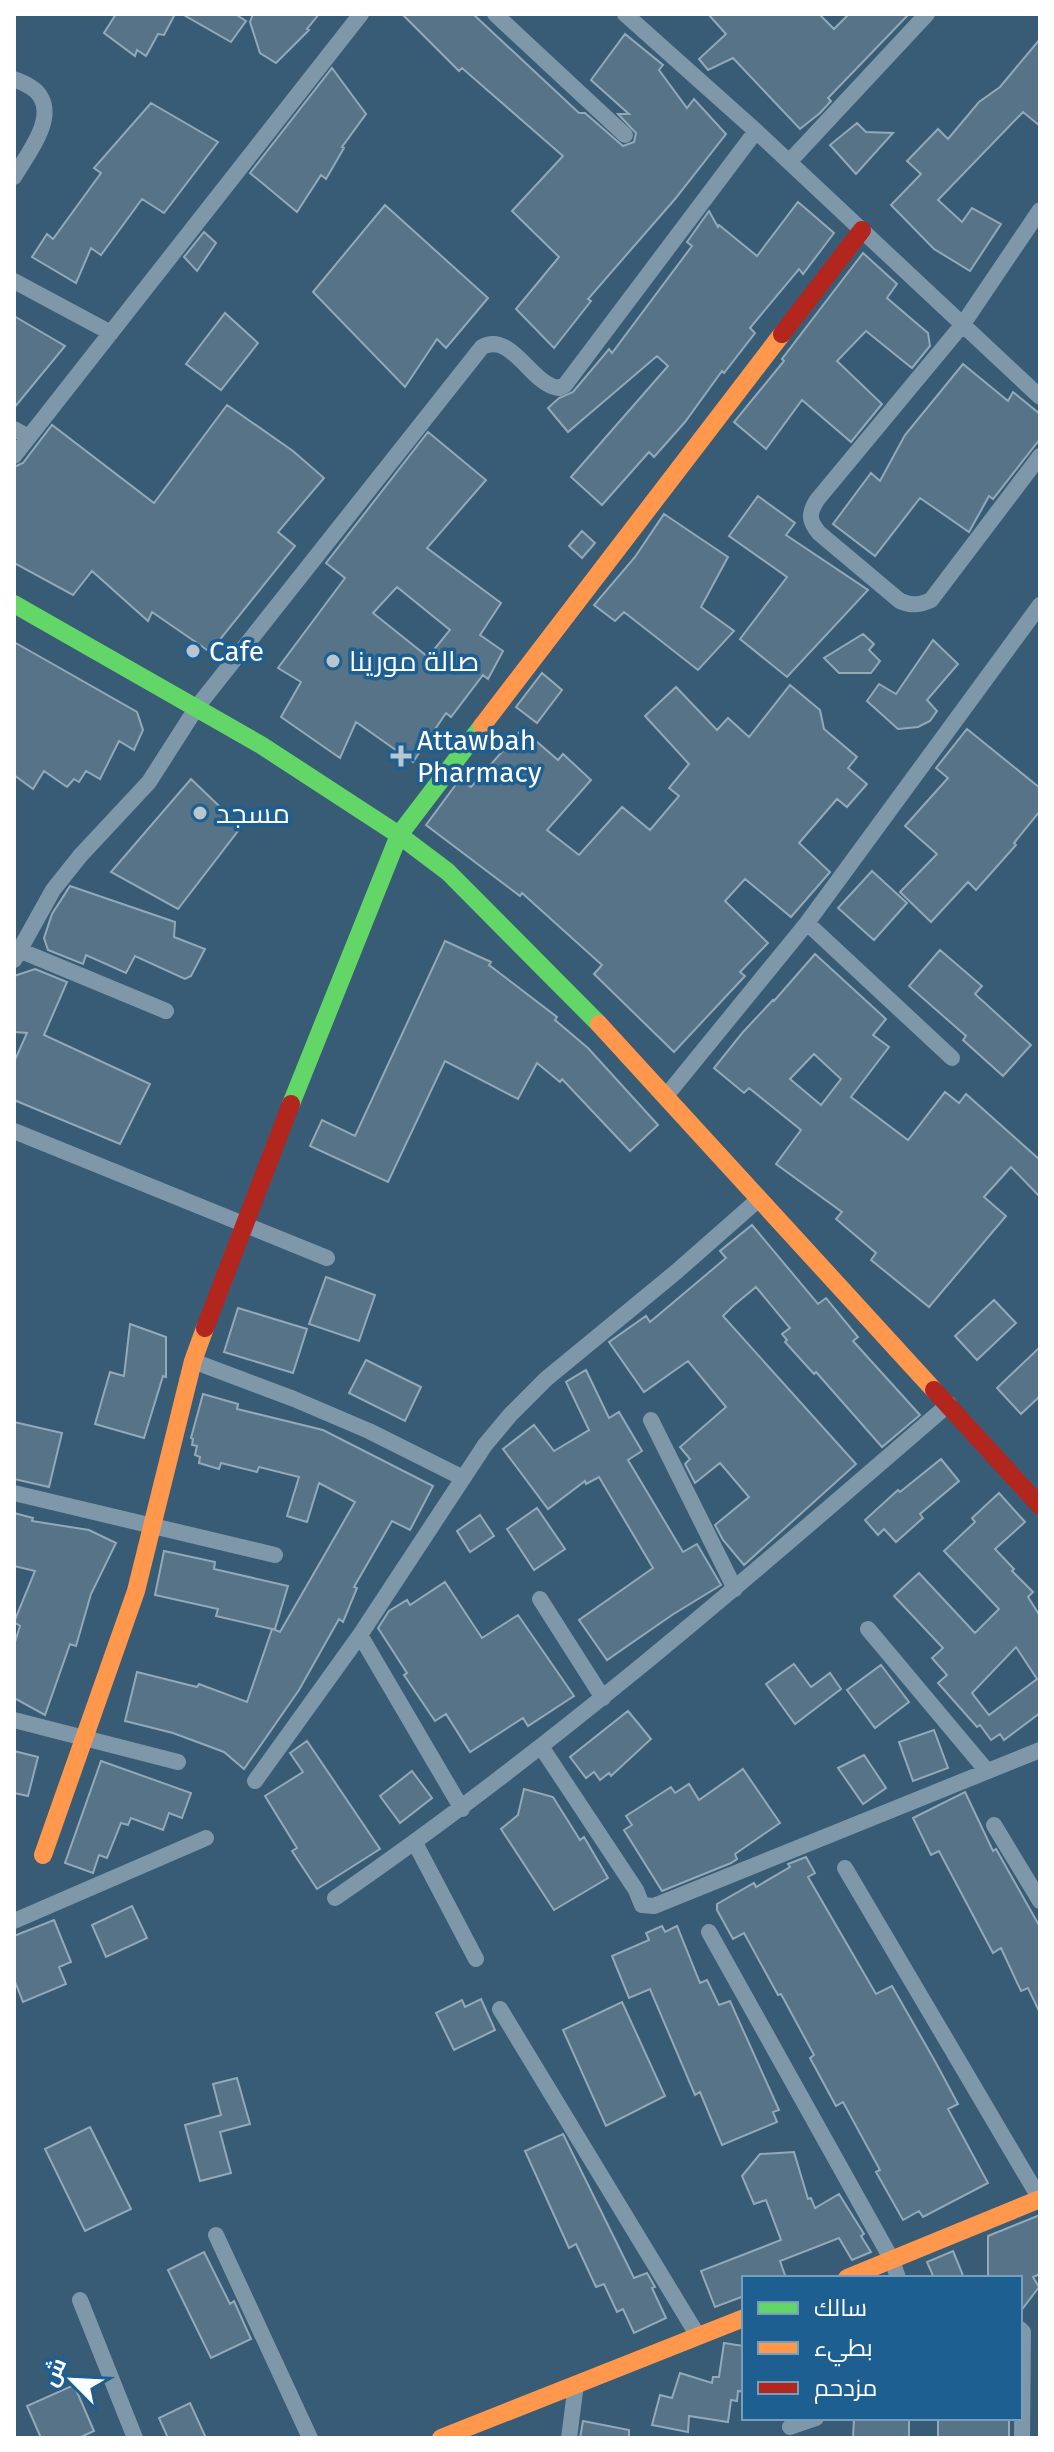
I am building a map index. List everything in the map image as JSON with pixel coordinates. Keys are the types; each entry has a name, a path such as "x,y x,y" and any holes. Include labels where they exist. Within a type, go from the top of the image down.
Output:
{"street":[{"path":"14,456 22,433 111,333 361,14"},
{"path":"495,14 625,135"},
{"path":"625,14 756,131 1040,397"},
{"path":"789,162 927,14"},
{"path":"14,79 41,96 45,111 43,124 14,177"},
{"path":"166,1011 16,955 53,890 80,856 149,782 197,707 482,347 502,345 546,385 559,388 565,385 756,131"},
{"path":"1040,210 963,324 817,500 811,510 811,524 900,601 913,605 925,603 931,600 1040,456"},
{"path":"43,1855 120,1642 153,1526 193,1361 244,1223 399,835 862,230"},
{"path":"14,281 111,333"},
{"path":"14,604 261,745 399,835 448,872 582,1006 1040,1506"},
{"path":"666,1096 807,923 1040,605"},
{"path":"807,923 952,1058"},
{"path":"14,1131 327,1258"},
{"path":"255,1781 360,1635 493,1435 546,1379 665,1282 759,1199"},
{"path":"193,1361 332,1415 463,1478"},
{"path":"335,1898 462,1809 542,1748 735,1589 949,1404"},
{"path":"651,1420 735,1589"},
{"path":"14,1493 275,1555"},
{"path":"540,1599 603,1698"},
{"path":"868,1629 987,1771"},
{"path":"360,1635 462,1809"},
{"path":"14,1720 178,1762"},
{"path":"542,1748 636,1890 642,1905 654,1906 1040,1750"},
{"path":"994,1825 1040,1901"},
{"path":"14,1921 206,1838"},
{"path":"415,1843 476,1959"},
{"path":"845,1868 1040,2199 895,2269 858,2276"},
{"path":"709,1932 895,2269"},
{"path":"500,2009 698,2336"},
{"path":"216,2235 310,2438"},
{"path":"80,2300 135,2438"},
{"path":"441,2438 742,2319"},
{"path":"1022,2331 1022,2438"},
{"path":"569,2438 576,2384"},
{"path":"790,2427 810,2420"}],"building":[{"path":"116,14 175,14 164,35 158,34 146,56 137,50 135,56 104,33"},
{"path":"182,14 235,14 246,21 231,42"},
{"path":"253,14 319,14 309,30 276,63 260,53 250,22"},
{"path":"402,14 473,14 579,113 585,113 623,146 634,142 636,133 618,114 629,114 591,80 625,34 663,65 659,70 687,108 694,99 726,134 675,199 588,299 591,301 554,348 516,309 559,257 512,211 563,156 462,68 459,71"},
{"path":"708,14 819,14 834,29 849,14 909,14 828,98 831,101 820,113 800,129 733,58 708,70 699,59 726,34"},
{"path":"1040,39 1040,126 1023,112 938,200 962,222 972,208 1001,224 970,271 934,249 891,205 921,174 907,161 938,129 948,139 979,102 1000,87"},
{"path":"332,68 366,114 342,147 326,179 321,175 297,212 250,173"},
{"path":"151,103 218,142 164,213 142,199 101,255 91,248 76,283 32,257 47,234 53,239 101,173 94,168"},
{"path":"857,123 866,132 893,133 856,174 830,145"},
{"path":"798,202 834,233 803,274 799,269 750,328 755,333 724,373 722,371 685,422 654,457 649,452 602,505 571,477 668,366 657,356 568,432 548,408 559,398 573,392 609,349 612,353 692,246 687,242 709,211 718,227 757,256"},
{"path":"385,205 488,298 446,348 437,339 405,387 313,292"},
{"path":"204,232 216,243 197,271 184,257"},
{"path":"863,253 897,284 887,298 928,333 930,346 912,368 866,331 837,361 882,404 851,442 802,400 766,449 734,422 784,361 782,359"},
{"path":"225,313 258,343 221,390 186,364"},
{"path":"14,316 65,346 14,408"},
{"path":"963,364 1008,401 1013,392 1040,414 1040,439 993,499 989,496 969,532 920,498 875,556 833,524 871,473 880,481 905,435"},
{"path":"227,405 293,451 324,478 278,532 295,546 210,652 152,612 148,621 92,571 73,595 14,563 14,467 23,463 52,425 154,503"},
{"path":"428,432 486,480 427,548 501,603 480,635 503,651 488,679 483,675 451,717 446,713 413,762 356,722 340,758 281,717 301,682 278,668 345,578 326,563","holes":["397,587 450,630 428,657 373,613"]},
{"path":"758,496 795,523 786,535 868,590 787,677 740,639 787,577 729,536"},
{"path":"664,514 728,557 701,607 734,631 698,670 624,612 615,621 594,605 635,557"},
{"path":"582,531 595,543 582,558 569,546"},
{"path":"863,634 874,644 869,650 880,661 871,673 839,673 824,658"},
{"path":"933,640 958,664 927,700 937,711 930,721 918,727 898,729 867,701 879,684 896,694"},
{"path":"14,642 137,712 143,730 134,750 119,741 100,779 86,771 79,782 74,779 67,787 44,771 33,789 14,775"},
{"path":"542,673 562,690 537,723 516,707"},
{"path":"790,685 820,710 824,729 857,757 848,768 867,784 847,807 837,799 799,843 830,872 791,917 745,879 725,901 768,943 740,972 745,976 674,1052 594,974 602,965 522,893 520,896 426,825 460,779 471,787 522,729 558,760 563,754 591,780 547,830 579,855 622,807 650,830 679,796 669,788 689,764 645,716 676,687 717,730 728,718 749,737"},
{"path":"967,729 1040,788 1040,811 1014,843 1016,845 976,890 968,882 931,922 900,892 937,854 905,826 948,778 936,768"},
{"path":"191,779 241,827 178,909 111,872"},
{"path":"872,871 907,903 874,940 838,908"},
{"path":"70,886 175,922 174,937 205,949 191,976 185,979 135,956 126,973 86,955 83,964 48,950 44,938 52,914"},
{"path":"445,941 491,962 489,965 557,1017 555,1020 588,1048 658,1125 630,1151 562,1079 560,1082 537,1063 518,1099 445,1061 388,1182 310,1146 322,1120 355,1136"},
{"path":"940,950 982,986 975,994 1031,1045 1003,1076 963,1040 966,1036 909,986"},
{"path":"815,954 886,1019 873,1035 889,1047 851,1097 908,1140 945,1092 959,1103 966,1094 1040,1160 1040,1197 1011,1167 984,1197 1006,1216 929,1307 871,1260 876,1253 836,1219 842,1212 776,1164 801,1130 749,1088 744,1093 714,1068 743,1032","holes":["814,1054 841,1079 821,1105 790,1079"]},
{"path":"35,969 67,982 44,1035 150,1084 120,1144 14,1100 14,1062 27,1033 14,1032 14,976"},
{"path":"752,1225 818,1304 826,1298 858,1337 853,1341 920,1415 882,1447 816,1372 814,1374 785,1342 787,1340 782,1334 790,1328 756,1287 733,1306 723,1316 856,1464 744,1565 715,1525 749,1497 720,1463 695,1483 685,1464 690,1459 680,1447 726,1407 688,1361 644,1392 609,1342 646,1316 650,1322 726,1258 720,1251"},
{"path":"326,1277 375,1295 359,1341 309,1324"},
{"path":"994,1300 1016,1323 977,1360 955,1336"},
{"path":"238,1308 307,1329 293,1373 224,1352"},
{"path":"130,1324 166,1337 166,1377 163,1376 144,1438 95,1424 110,1372 124,1376"},
{"path":"1040,1347 1040,1396 1021,1414 997,1388"},
{"path":"366,1360 421,1387 405,1421 349,1393"},
{"path":"586,1370 609,1418 619,1412 642,1451 628,1460 683,1552 697,1544 721,1585 607,1660 579,1620 653,1568 599,1477 586,1484 585,1481 548,1509 503,1449 534,1425 554,1451 589,1430 566,1382"},
{"path":"203,1394 238,1404 237,1409 323,1430 433,1486 410,1530 392,1521 354,1587 357,1588 343,1622 339,1619 299,1690 244,1769 224,1752 173,1733 125,1721 137,1672 197,1687 199,1684 247,1702 272,1629 216,1616 218,1609 155,1595 164,1551 215,1562 214,1569 288,1586 273,1629 280,1632 355,1502 319,1483 307,1522 287,1516 299,1477 259,1467 257,1472 221,1463 219,1469 199,1463 200,1457 195,1455 197,1446 192,1445 191,1438"},
{"path":"14,1422 62,1433 49,1487 14,1479"},
{"path":"941,1459 959,1481 920,1514 923,1518 896,1542 884,1529 878,1535 865,1520 898,1490 900,1492"},
{"path":"999,1493 1025,1522 995,1549 1033,1592 1028,1597 1040,1616 1040,1713 1004,1740 1000,1734 991,1740 938,1683 947,1675 932,1658 943,1648 894,1596 919,1573 975,1633 999,1609 944,1551 975,1522 972,1518","holes":["1016,1647 1037,1679 989,1715 972,1693"]},
{"path":"537,1508 565,1549 534,1570 507,1529"},
{"path":"14,1513 33,1518 32,1521 89,1530 116,1543 91,1594 76,1646 70,1644 45,1715 14,1698 14,1645 20,1626 14,1622 35,1571 14,1566"},
{"path":"480,1515 494,1536 470,1552 457,1531"},
{"path":"445,1582 482,1638 518,1615 574,1696 528,1726 523,1718 470,1752 446,1714 435,1721 378,1628 389,1611 407,1600 410,1605"},
{"path":"794,1664 811,1687 830,1673 841,1689 795,1724 766,1684"},
{"path":"881,1665 909,1702 875,1728 847,1690"},
{"path":"628,1711 651,1739 611,1776 609,1773 600,1780 594,1772 586,1778 570,1757"},
{"path":"934,1730 948,1768 913,1781 899,1742"},
{"path":"307,1741 380,1849 317,1889 292,1851 297,1848 265,1796 303,1772 290,1753"},
{"path":"14,1751 38,1757 28,1796 14,1793"},
{"path":"864,1755 886,1788 863,1804 838,1768"},
{"path":"101,1761 191,1793 182,1818 169,1813 163,1830 131,1818 128,1825 121,1823 107,1858 99,1855 93,1873 65,1863"},
{"path":"743,1769 780,1823 735,1854 737,1859 731,1863 662,1891 624,1830 632,1825 626,1816 671,1787 675,1793 689,1784 699,1800"},
{"path":"412,1771 432,1798 400,1823 380,1796"},
{"path":"524,1789 553,1797 580,1840 584,1837 608,1878 554,1910 501,1829 518,1815"},
{"path":"965,1792 993,1851 996,1849 1040,1927 1040,2013 1028,1988 1021,1991 1001,1948 993,1953 939,1851 931,1855 913,1818"},
{"path":"806,1857 815,1873 808,1877 876,1994 892,1986 936,2063 958,2104 948,2109 988,2183 923,2217 919,2211 903,2220 843,2102 836,2106 810,2058 814,2055 781,1994 778,1995 744,1933 733,1939 717,1910 717,1904 754,1883 756,1887 790,1867 788,1864"},
{"path":"132,1906 147,1938 106,1957 92,1925"},
{"path":"54,1920 71,1962 59,1967 66,1984 23,2002 14,1979 14,1936"},
{"path":"662,1926 665,1932 677,1926 700,1983 707,1980 719,2005 730,2001 779,2110 773,2112 777,2122 722,2145 700,2092 695,2095 650,1989 629,1998 612,1956 649,1940 646,1933"},
{"path":"481,1999 495,2030 454,2050 436,2013 462,2000 465,2007"},
{"path":"622,2002 665,2096 606,2126 563,2030"},
{"path":"237,2078 250,2124 220,2132 231,2173 200,2181 185,2125 221,2115 213,2084"},
{"path":"90,2127 131,2209 85,2231 45,2149"},
{"path":"563,2134 634,2278 647,2273 655,2287 652,2288 666,2318 634,2333 623,2309 617,2312 604,2284 596,2287 576,2244 569,2248 525,2151"},
{"path":"794,2152 808,2199 811,2198 815,2208 839,2194 864,2234 861,2236 871,2252 852,2260 839,2238 780,2261 785,2276 742,2276 742,2297 715,2307 701,2271 781,2240 766,2200 754,2204 742,2176 760,2154"},
{"path":"1040,2215 1040,2274 1033,2277 1039,2287 1022,2309 1022,2276 988,2276 988,2236"},
{"path":"953,2251 963,2276 933,2276 927,2262"},
{"path":"204,2252 230,2304 234,2301 251,2339 211,2358 168,2270"},
{"path":"724,2343 742,2346 742,2392 738,2391 737,2401 731,2400 728,2422 689,2416 688,2432 652,2425 660,2395 672,2398 680,2373 712,2383 713,2377 719,2377"},
{"path":"74,2385 94,2431 79,2438 41,2438 27,2406"},
{"path":"190,2403 206,2438 168,2438 159,2418"},
{"path":"854,2420 909,2420 909,2438 853,2438"},
{"path":"938,2420 1009,2420 1009,2438 938,2438"},
{"path":"583,2421 629,2430 629,2438 580,2438"}],"traffic: fast":[{"path":"14,604 261,745 399,835 448,872 599,1024"},
{"path":"291,1104 399,835 482,726"}],"traffic: slow":[{"path":"482,726 782,334"},
{"path":"599,1024 934,1390"},
{"path":"43,1855 136,1591 193,1361 205,1328"},
{"path":"852,2276 1040,2199"},
{"path":"441,2438 742,2319"}],"traffic: jam":[{"path":"782,334 862,230"},
{"path":"205,1328 291,1104"},
{"path":"934,1390 1040,1506"}],"place":[{"name":"Cafe","path":"193,651"},
{"name":"صالة مورينا","path":"333,661"},
{"name":"Attawbah Pharmacy","path":"401,756"},
{"name":"مسجد","path":"200,813"}]}
